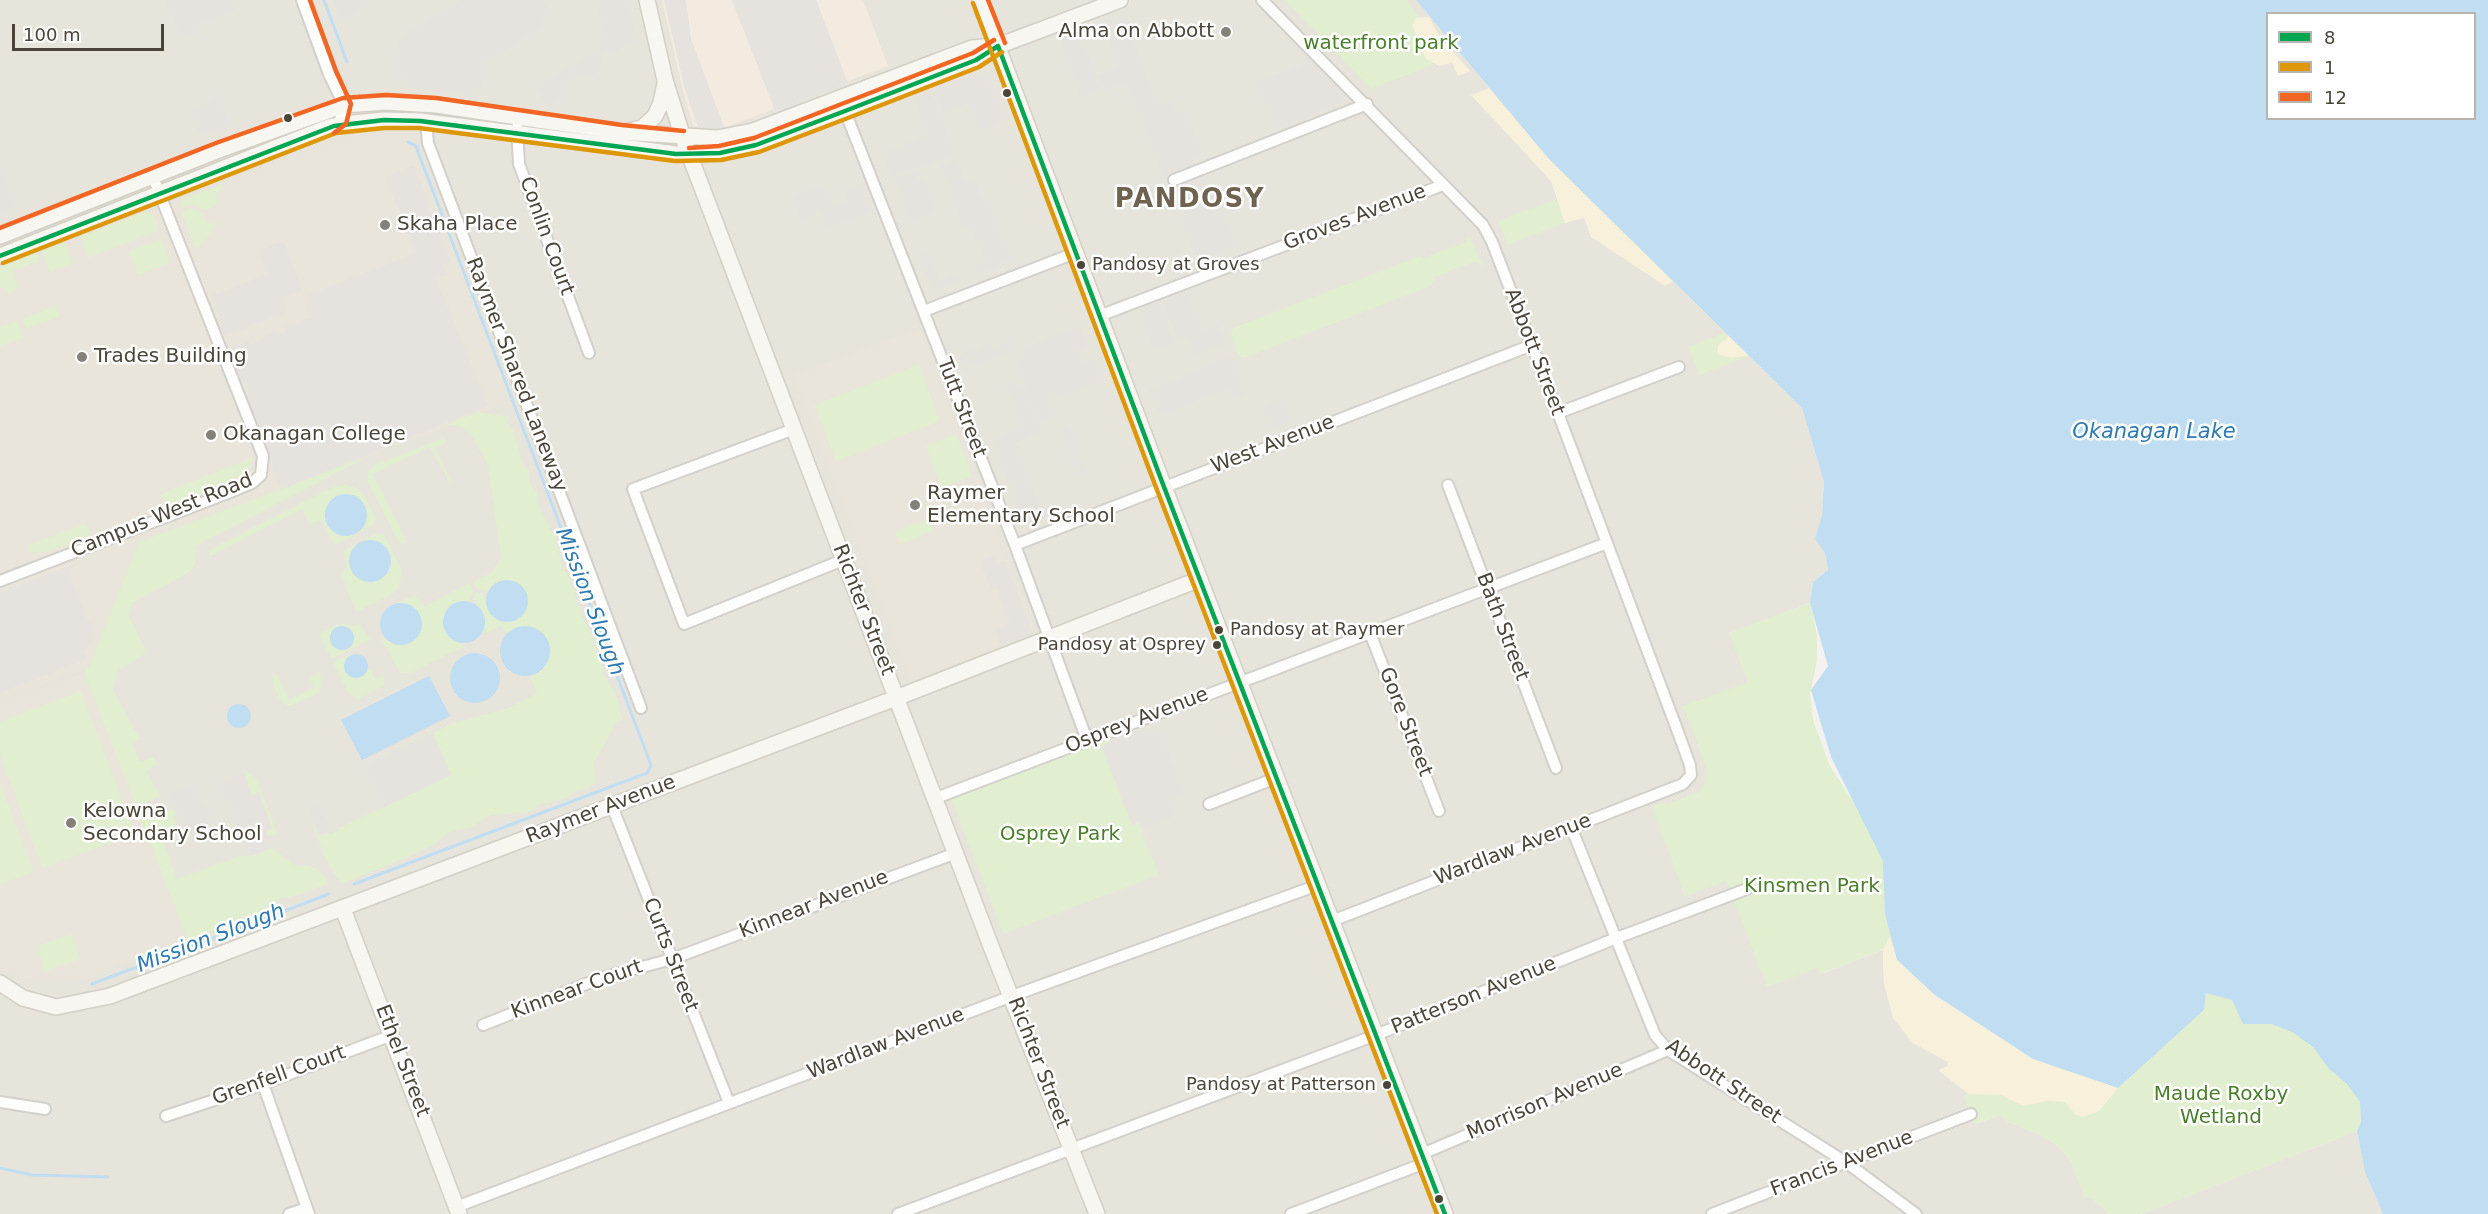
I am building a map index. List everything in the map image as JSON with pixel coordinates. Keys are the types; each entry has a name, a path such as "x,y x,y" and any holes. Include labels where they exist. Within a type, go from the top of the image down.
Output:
{"street":[{"path":"302,0 338,106 344,112 334,126"},
{"name":"Richter Street","path":"647,0 665,80 683,138 896,698 1097,1214"},
{"path":"980,0 1164,487 1445,1214"},
{"path":"0,256 334,126 384,120 426,122 690,155 720,153 756,145 976,60 999,46 1120,0"},
{"name":"Abbott Street","path":"1262,0 1367,104 1483,225 1492,242 1558,413 1679,734 1690,765 1691,775"},
{"path":"0,236 338,106 386,102 436,105 621,132 683,138 717,138 753,131 972,48 999,46"},
{"path":"621,132 642,128 655,116 661,103 665,80"},
{"path":"1174,180 1367,104"},
{"name":"Tutt Street","path":"845,111 1015,545 1054,656 1087,740"},
{"name":"Conlin Court","path":"518,118 519,164 590,352"},
{"name":"Raymer Shared Laneway","path":"426,122 428,143 641,708"},
{"name":"Campus West Road","path":"0,580 238,489 261,476 263,456 153,177"},
{"name":"Groves Avenue","path":"1099,316 1443,184"},
{"path":"924,311 1075,253"},
{"name":"West Avenue","path":"1015,545 1532,345"},
{"path":"1558,413 1679,367"},
{"path":"794,429 633,489 684,624 843,560"},
{"name":"Bath Street","path":"1448,485 1556,768"},
{"name":"Osprey Avenue","path":"936,798 1607,543"},
{"name":"Raymer Avenue","path":"0,983 23,998 56,1007 110,996 896,698 1200,579"},
{"name":"Gore Street","path":"1370,633 1439,810"},
{"name":"Wardlaw Avenue","path":"1332,921 1683,784 1691,775"},
{"path":"1209,804 1276,778"},
{"name":"Curts Street","path":"612,806 729,1103"},
{"name":"Abbott Street","path":"1571,827 1614,939 1655,1035 1668,1050 1846,1163 1916,1214"},
{"name":"Kinnear Avenue","path":"672,959 956,853"},
{"name":"Wardlaw Avenue","path":"457,1210 729,1103 1012,996 1318,885"},
{"name":"Patterson Avenue","path":"898,1214 1376,1035 1614,939 1747,889"},
{"name":"Ethel Street","path":"344,909 457,1210"},
{"name":"Kinnear Court","path":"483,1025 601,978 672,959"},
{"name":"Grenfell Court","path":"165,1116 263,1084 392,1035"},
{"name":"Morrison Avenue","path":"1292,1214 1668,1050"},
{"path":"263,1084 308,1211 289,1214"},
{"path":"0,1102 45,1109"},
{"name":"Francis Avenue","path":"1712,1214 1971,1114"}],"shaded area":[{"path":"0,0 1416,0 1549,159 1802,408 1824,482 1822,515 1815,539 1825,553 1828,570 1813,582 1810,603 1730,633 1748,682 1714,786 1685,896 1726,880 1819,968 1821,974 1883,950 1884,984 1913,1043 1948,1062 1948,1066 1939,1071 1969,1094 1964,1096 1975,1124 2000,1115 2008,1122 2039,1134 2057,1145 2071,1161 2085,1198 2091,1197 2109,1214 0,1214"},
{"path":"168,0 232,0 236,9 195,26 197,32 182,38 166,3"},
{"path":"333,0 363,0 365,5 357,9 358,13 341,21"},
{"path":"461,0 542,0 546,7 540,29 485,62 482,88 472,87 471,96 403,87 404,78 394,77 399,42 407,33"},
{"path":"596,0 628,0 637,46 618,48 617,52 603,51 600,68 593,74 580,73 560,88 563,98 548,107 537,87 593,52 605,38"},
{"path":"662,0 863,0 888,66 727,127 693,126"},
{"path":"664,0 686,0 691,39 724,127 699,130 685,90"},
{"path":"732,0 816,0 848,83 775,111"},
{"path":"1124,18 1158,106 1172,102 1177,114 1185,111 1202,154 1193,157 1199,172 1207,170 1219,201 1211,204 1215,215 1224,212 1236,245 1197,260 1126,82 1104,90 1099,76 1119,67 1104,26"},
{"path":"1079,33 1101,91 1081,98 1060,39"},
{"path":"1310,61 1342,96 1341,103 1277,129 1256,83"},
{"path":"974,71 978,78 987,75 1005,120 979,130 968,103 943,113 934,87"},
{"path":"931,89 954,154 891,177 882,153 928,135 913,96"},
{"path":"220,94 219,99 229,125 201,135 190,110 212,102 214,97"},
{"name":"Okanagan College","path":"350,136 410,136 513,401 139,542 89,668 0,700 0,268"},
{"path":"956,158 965,183 974,180 982,199 985,198 1012,260 977,273 975,266 986,262 970,225 963,227 940,164"},
{"path":"0,163 15,206 0,212"},
{"path":"414,166 451,262 443,265 447,275 436,279 488,406 287,487 285,483 279,485 243,396 249,391 245,383 241,384 227,349 248,341 250,345 265,339 264,336 274,332 276,335 286,331 285,327 310,317 306,306 313,303 310,294 416,253 386,177"},
{"path":"919,169 922,175 915,178 916,182 924,180 936,211 910,221 894,178"},
{"path":"824,185 832,206 848,200 845,191 861,185 871,211 826,228 820,212 801,220 793,197"},
{"path":"283,241 303,290 282,298 287,312 224,336 221,328 223,326 211,296 267,274 259,254 261,249"},
{"path":"928,252 939,280 957,273 960,280 933,290 919,255"},
{"path":"1188,292 1202,331 1218,325 1225,343 1194,355 1187,337 1177,340 1163,301"},
{"path":"1158,301 1175,342 1154,350 1139,308"},
{"path":"1081,327 1087,345 1077,349 1082,363 1095,359 1104,381 1057,398 1054,392 1048,394 1047,402 1053,416 1039,422 1016,361 1025,358 1023,350 1029,346"},
{"name":"Raymer Elementary School","path":"921,328 1037,634 910,681 793,376"},
{"path":"1010,341 1014,351 964,370 958,355 990,342 992,347"},
{"path":"1231,357 1245,393 1234,397 1230,388 1160,414 1150,389"},
{"path":"1015,382 1017,388 1024,386 1041,432 1015,443 1042,511 1055,507 1058,513 1026,525 993,440 1021,428 1006,385"},
{"path":"1282,398 1291,421 1270,428 1262,406"},
{"path":"1069,425 1077,441 1075,442 1077,449 1071,451 1076,463 1083,461 1087,472 1078,476 1060,429"},
{"path":"995,555 999,563 1005,561 1033,634 1001,646 995,630 1010,623 997,588 991,590 980,561"},
{"path":"76,563 70,569 69,574 95,637 84,651 86,659 0,693 0,592"},
{"name":"Kelowna Secondary School","path":"84,673 188,941 72,982 37,982 0,970 0,704"},
{"path":"1148,728 1152,737 1161,733 1184,794 1174,798 1171,803 1174,816 1143,828 1140,822 1132,825 1101,746"},
{"path":"432,733 451,775 383,808 362,766"},
{"path":"243,772 251,795 259,792 272,829 265,832 272,848 251,856 229,801 226,802 218,782"},
{"path":"191,785 197,800 207,808 213,824 186,834 169,793"},
{"path":"319,804 332,829 321,835 308,809"},
{"path":"2357,1131 2365,1172 2383,1214 2141,1214"}],"green space":[{"name":"waterfront park","path":"1285,0 1407,0 1445,60 1371,89"},
{"path":"223,184 218,192 217,205 204,210 193,205 179,207 183,199"},
{"path":"1568,195 1576,219 1507,245 1498,221"},
{"path":"192,208 202,213 207,222 211,224 218,222 199,249 194,246 182,212"},
{"path":"147,211 155,217 158,230 88,258 81,236"},
{"path":"1469,236 1483,266 1474,262 1435,277 1431,286 1244,358 1238,355 1230,334 1233,328 1420,256 1421,259 1466,242"},
{"path":"161,239 170,262 138,275 129,251"},
{"path":"65,242 73,263 50,272 42,251"},
{"path":"36,253 39,261 13,271 18,287 15,290 7,293 0,288 0,267"},
{"path":"56,306 60,316 26,329 22,319"},
{"path":"17,321 23,338 0,346 0,327"},
{"path":"1724,333 1753,355 1699,375 1688,347"},
{"path":"919,365 940,421 836,461 814,405"},
{"path":"478,412 509,417 507,422 513,430 522,462 529,472 529,482 537,491 540,509 556,539 563,568 571,581 581,614 594,638 605,677 615,692 623,719 617,722 594,763 596,782 588,789 579,789 569,796 550,803 541,803 530,812 491,815 470,828 450,831 435,844 410,856 341,884 325,858 311,821 320,836 328,832 330,835 339,828 451,775 433,733 450,724 509,708 537,693 529,676 534,675 550,647 547,639 542,632 514,629 508,633 500,626 485,634 482,633 484,615 473,600 475,592 484,594 486,605 512,621 523,614 528,601 527,594 492,586 485,591 476,588 472,582 491,573 501,558 488,466 471,434 459,426 446,425"},
{"path":"956,434 972,476 941,487 926,446"},
{"path":"444,438 446,442 435,448 451,481 449,482 430,447 373,474 405,538 405,543 402,544 398,541 367,480 368,471 374,465"},
{"path":"369,456 196,546 195,565 190,572 133,603 128,614 146,651 118,670 113,690 140,739 132,744 140,762 153,757 158,764 146,771 161,797 139,805 144,820 174,809 176,825 160,834 177,879 240,856 251,856 272,848 294,865 317,869 326,878 328,884 289,898 278,898 278,903 266,911 249,915 188,941 84,673 89,667 139,542"},
{"path":"252,458 253,462 244,475 165,506 160,494"},
{"path":"346,485 356,488 365,496 376,519 372,526 334,545 321,520 310,525 302,509 209,555 209,551 213,548 337,486","holes":["325,512 366,515 362,528 344,536 332,531 327,525"]},
{"path":"928,519 933,531 900,544 895,532"},
{"path":"85,524 90,532 89,536 47,552 30,553 28,545"},
{"path":"378,533 385,536 401,569 397,590 356,612 341,573 347,570 343,551","holes":["355,547 390,555 391,562 386,574 361,580 352,572 349,559"]},
{"path":"470,583 473,591 469,601 462,601 456,641 462,642 464,646 411,673 400,673 381,638 393,643 412,642 421,631 422,624 418,611 406,604 395,604 414,595 425,606"},
{"name":"Kinsmen Park","path":"1810,603 1817,635 1817,660 1810,694 1813,720 1829,764 1890,861 1901,943 1820,974 1818,968 1767,987 1726,881 1685,896 1651,806 1668,804 1699,792 1706,781 1708,772 1685,711 1681,707 1748,682 1729,633"},
{"path":"360,624 370,640 331,659 319,634 336,625 350,626"},
{"path":"350,654 344,665 367,673 370,669 376,679 384,675 384,686 359,698 349,695 333,662"},
{"path":"273,673 278,676 289,700 314,688 309,678 320,673 322,688 318,693 293,705 287,705 281,702 273,685"},
{"path":"81,691 135,834 42,868 0,755 0,722"},
{"name":"Osprey Park","path":"1107,739 1159,875 1003,934 951,798"},
{"path":"243,771 249,772 257,780 277,832 274,835 268,836 266,832 272,829 258,792 252,795"},
{"path":"0,782 34,872 0,884"},
{"path":"71,934 80,959 45,971 37,946"},
{"name":"Maude Roxby Wetland","path":"2206,992 2232,1000 2244,1024 2271,1024 2292,1032 2314,1048 2328,1068 2347,1084 2360,1102 2361,1122 2357,1131 2141,1214 2109,1214 2091,1197 2085,1199 2071,1161 2057,1145 2039,1134 2008,1122 2000,1115 1974,1124 1964,1096 2009,1079 2060,1101 2099,1111 2118,1088 2204,1010"}],"sand":[{"path":"1429,17 1440,37 1470,71 1458,76 1452,63 1439,66 1425,58 1412,25 1416,18"},
{"path":"1489,88 1549,159 1673,281 1665,286 1591,237 1584,218 1565,223 1551,181 1471,95"},
{"path":"1730,331 1753,355 1731,358 1717,354 1718,345 1727,338"},
{"path":"1890,936 1897,960 1936,997 2033,1059 2118,1088 2098,1112 2082,1117 2075,1114 2065,1102 2047,1101 2023,1106 2001,1095 1969,1094 1939,1070 1948,1066 1948,1062 1913,1043 1893,1018 1884,984 1883,950"}],"water":[{"name":"Okanagan Lake","path":"1416,0 2488,0 2488,1214 2383,1214 2365,1172 2357,1131 2361,1122 2360,1102 2347,1084 2328,1068 2314,1048 2292,1032 2271,1024 2243,1024 2232,1000 2206,993 2204,1010 2118,1088 2033,1059 1935,995 1897,960 1885,914 1883,861 1831,757 1811,690 1828,666 1810,603 1813,582 1828,570 1825,553 1815,539 1822,515 1824,482 1802,408 1549,159"},
{"path":"346,494 361,500 367,515 361,530 346,536 331,530 325,515 331,500"},
{"path":"370,540 385,546 391,561 385,576 370,582 355,576 349,561 355,546"},
{"path":"507,580 522,586 528,601 522,616 507,622 492,616 486,601 492,586"},
{"path":"464,601 479,607 485,622 479,637 464,643 449,637 443,622 449,607"},
{"path":"401,603 416,609 422,624 416,639 401,645 386,639 380,624 386,609"},
{"path":"342,626 351,629 354,638 351,647 342,650 333,647 330,638 333,629"},
{"path":"520,626 530,626 543,633 550,646 550,656 543,669 530,676 520,676 511,672 504,665 500,656 500,646 504,637 511,630"},
{"path":"470,653 480,653 493,660 500,673 500,683 493,696 480,703 470,703 461,699 454,692 450,683 450,673 454,664 461,657"},
{"path":"356,654 365,657 368,666 365,675 356,678 347,675 344,666 347,657"},
{"path":"429,676 450,716 362,760 341,720"},
{"path":"239,704 248,707 251,716 248,725 239,728 230,725 227,716 230,707"}],"waterway":[{"name":"Mission Slough","path":"324,0 347,62"},
{"name":"Mission Slough","path":"354,884 647,773 651,765 416,146 408,142"},
{"name":"Mission Slough","path":"92,984 329,894"},
{"name":"Mission Slough","path":"0,1168 32,1175 108,1177"}],"transit line":[{"name":"12","path":"310,0 336,71 351,104 346,124 334,133"},
{"name":"12","path":"988,0 1005,43"},
{"name":"1","path":"973,3 1157,490 1437,1214"},
{"name":"12","path":"689,148 719,146 754,138 973,53 994,40"},
{"name":"8","path":"998,46 1164,487 1445,1214"},
{"name":"8","path":"0,256 334,126 384,120 420,121 676,154 720,153 756,145 845,111 976,60 998,46"},
{"name":"1","path":"3,263 336,133 384,128 419,128 675,161 721,160 759,152 848,118 979,67 1002,52"},
{"name":"12","path":"0,228 216,143 343,98 386,95 436,98 622,125 684,131"}],"place":[{"name":"Alma on Abbott","path":"1226,32"},
{"name":"Skaha Place","path":"385,225"},
{"name":"Pandosy at Groves","path":"1081,265"},
{"name":"Trades Building","path":"82,357"},
{"name":"Okanagan College","path":"211,435"},
{"name":"Raymer Elementary School","path":"915,505"},
{"name":"Pandosy at Raymer","path":"1219,630"},
{"name":"Pandosy at Osprey","path":"1217,645"},
{"name":"Kelowna Secondary School","path":"71,823"},
{"name":"Pandosy at Patterson","path":"1387,1085"}],"district":[{"name":"PANDOSY","path":"1190,200"}]}
